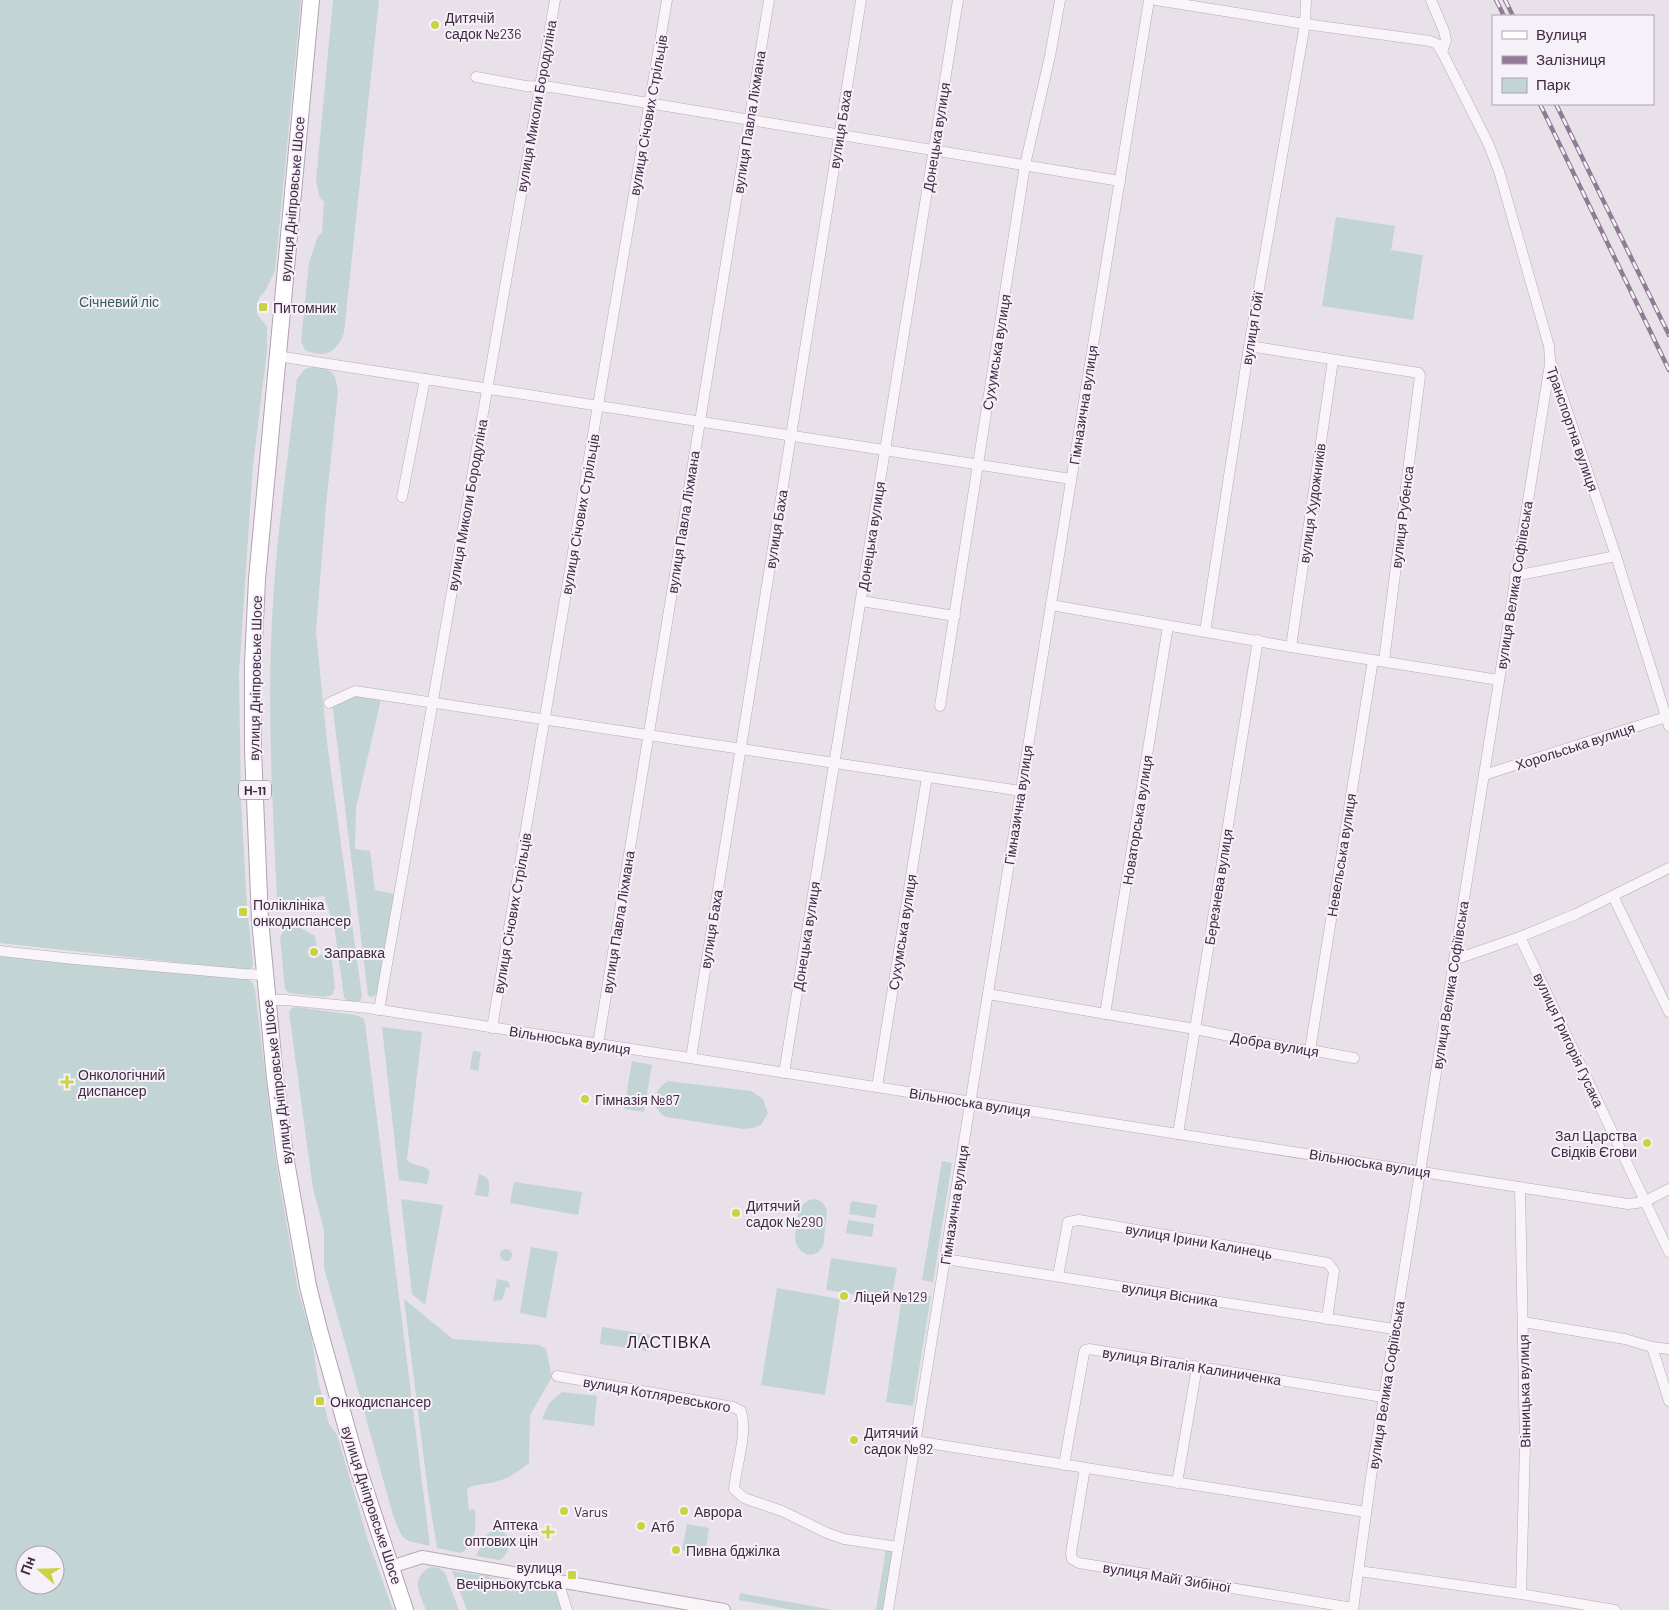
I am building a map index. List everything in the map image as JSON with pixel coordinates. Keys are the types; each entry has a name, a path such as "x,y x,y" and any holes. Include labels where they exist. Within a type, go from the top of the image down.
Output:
{"main road":[{"name":"вулиця Дніпровське Шосе","path":"311,0 258,569 253,663 254,760 260,920 285,1156 308,1286 358,1468 406,1610"}],"street":[{"name":"вулиця Миколи Бородуліна","path":"380,1010 555,0"},
{"name":"вулиця Січових Стрільців","path":"492,1028 667,0"},
{"name":"вулиця Павла Ліхмана","path":"598,1044 769,0"},
{"name":"вулиця Баха","path":"691,1058 861,0"},
{"name":"Донецька вулиця","path":"784,1073 958,0"},
{"name":"Сухумська вулиця","path":"940,706 1025,165 1050,56 1060,0"},
{"name":"Гімназична вулиця","path":"888,1610 1149,0"},
{"path":"1156,0 1305,24 1430,41 1437,44 1442,52"},
{"name":"вулиця Гойї","path":"1205,632 1249,346 1305,24 1306,0"},
{"name":"Транспортна вулиця","path":"1431,0 1446,40 1442,52 1488,143 1499,171 1547,338 1550,360 1616,556 1667,721"},
{"path":"476,77 1120,181"},
{"path":"1249,346 1333,360"},
{"path":"277,356 1071,479"},
{"name":"вулиця Рубенса","path":"1333,360 1419,373 1420,376 1384,661"},
{"name":"вулиця Художників","path":"1291,647 1333,360"},
{"name":"вулиця Велика Софіївська","path":"1353,1609 1394,1329 1550,360"},
{"path":"402,497 425,379"},
{"path":"1516,576 1616,556"},
{"path":"861,601 955,616"},
{"path":"1051,605 1291,647 1499,680"},
{"name":"Новаторська вулиця","path":"1105,1014 1168,626"},
{"name":"Березнева вулиця","path":"1178,1134 1258,640"},
{"name":"Невельська вулиця","path":"1310,1050 1373,660"},
{"path":"329,703 355,691 1021,791"},
{"name":"Хорольська вулиця","path":"1484,775 1667,721"},
{"name":"Сухумська вулиця","path":"877,1087 928,777"},
{"path":"1454,960 1520,937 1613,896 1669,868"},
{"path":"1613,896 1669,1012"},
{"name":"вулиця Григорія Гусака","path":"1520,937 1669,1252"},
{"path":"0,951 265,975"},
{"path":"988,994 1195,1029"},
{"name":"Вільнюська вулиця","path":"267,1000 285,1000 380,1010 1628,1204 1644,1202 1669,1189"},
{"name":"Добра вулиця","path":"1195,1029 1299,1050 1310,1050 1354,1058"},
{"name":"Вінницька вулиця","path":"1520,1187 1524,1481 1521,1594"},
{"name":"вулиця Ірини Калинець","path":"1058,1276 1068,1222 1079,1220 1328,1263 1334,1271 1327,1319"},
{"name":"вулиця Вісника","path":"945,1259 1394,1329"},
{"path":"1523,1322 1625,1339 1652,1347 1669,1349"},
{"path":"1652,1347 1669,1401"},
{"name":"вулиця Віталія Калиниченка","path":"1064,1465 1085,1350 1089,1349 1384,1397"},
{"path":"1177,1483 1197,1367"},
{"name":"вулиця Котляревського","path":"556,1376 733,1406 741,1411 743,1419 743,1433 734,1489 744,1498 782,1511 826,1533 844,1539 898,1547"},
{"path":"915,1441 1366,1512"},
{"name":"вулиця Майї Зибіної","path":"1086,1468 1071,1553 1072,1559 1079,1563 1353,1609"},
{"path":"391,1567 422,1557 724,1610"},
{"path":"1359,1571 1521,1594 1615,1610"},
{"path":"558,1581 567,1610"}],"green space":[{"name":"Січневий ліс","path":"0,0 301,0 275,271 265,291 259,298 257,314 267,327 267,351 253,465 239,674 241,800 247,906 253,963 252,968 247,970 0,943"},
{"path":"333,0 379,0 344,333 333,350 324,354 318,354 305,350 301,341 309,263 318,236 322,233 324,202 320,198 316,181"},
{"path":"1336,217 1395,226 1391,250 1423,255 1413,320 1322,306"},
{"path":"316,366 333,373 338,392 326,505 316,632 327,742 362,996 360,1001 348,1002 344,997 334,925 324,896 310,898 312,909 289,911 280,906 277,899 270,704 274,587 281,509 297,379 305,369"},
{"path":"355,691 382,695 356,808 355,849 370,851 375,890 399,895 383,990 371,997 368,995 332,702"},
{"path":"289,925 294,925 315,936 318,955 331,953 335,988 332,995 324,997 289,993 285,989 280,937"},
{"path":"0,954 247,979 252,982 255,989 275,1156 298,1290 311,1335 318,1380 329,1424 337,1435 368,1540 393,1610 0,1610"},
{"path":"297,1007 355,1015 363,1018 365,1023 430,1546 408,1540 399,1531 324,1268 324,1230 313,1189 289,1012 292,1008"},
{"path":"382,1027 422,1032 407,1160 410,1163 427,1168 430,1172 427,1184 399,1180"},
{"path":"473,1051 481,1052 478,1071 470,1069"},
{"path":"632,1061 652,1065 644,1112 624,1109"},
{"path":"668,1081 751,1091 763,1099 768,1113 761,1125 743,1129 666,1117 657,1108 655,1099 659,1089"},
{"path":"942,1161 952,1163 933,1282 922,1280"},
{"path":"479,1174 489,1182 488,1197 475,1195"},
{"path":"514,1182 582,1192 578,1215 510,1203"},
{"path":"401,1199 443,1205 425,1305 412,1294"},
{"path":"819,1200 825,1206 826,1220 822,1248 812,1255 808,1255 801,1251 795,1239 800,1210 807,1201"},
{"path":"851,1201 877,1205 875,1218 849,1214"},
{"path":"848,1220 874,1224 872,1237 846,1233"},
{"path":"531,1247 558,1252 546,1318 520,1313"},
{"path":"508,1249 511,1250 511,1260 504,1261 501,1260 500,1253 501,1250"},
{"path":"831,1258 897,1268 891,1300 826,1290"},
{"path":"497,1279 507,1281 510,1288 506,1287 502,1300 493,1301"},
{"path":"777,1288 840,1299 825,1395 761,1385"},
{"path":"920,1295 931,1296 913,1406 886,1402 902,1296 919,1298"},
{"path":"404,1299 453,1339 540,1345 546,1349 552,1377 530,1415 529,1463 506,1478 467,1489 469,1510 475,1509 475,1528 473,1539 461,1553 437,1548 428,1492"},
{"path":"602,1327 651,1335 649,1351 600,1344"},
{"path":"562,1392 597,1396 594,1426 542,1419 549,1403"},
{"path":"687,1524 709,1528 705,1554 682,1550"},
{"path":"492,1530 504,1533 509,1540 508,1551 500,1560 476,1556 486,1536"},
{"path":"886,1549 893,1550 883,1610 876,1610"},
{"path":"431,1567 439,1568 445,1573 459,1610 426,1610 419,1592 418,1581 424,1571"},
{"path":"452,1571 487,1576 499,1581 556,1592 562,1596 567,1610 467,1610"},
{"path":"740,1593 833,1610 793,1610 739,1600"}],"railway":[{"path":"1496,0 1504,15"},
{"path":"1505,0 1512,15"},
{"path":"1540,105 1669,370"},
{"path":"1556,105 1669,335"}],"place":[{"name":"Дитячій садок №236","path":"435,25"},
{"name":"Питомник","path":"263,307"},
{"name":"Поліклініка онкодиспансер","path":"243,912"},
{"name":"Заправка","path":"314,952"},
{"name":"Онкологічний диспансер","path":"67,1082"},
{"name":"Гімназія №87","path":"585,1099"},
{"name":"Зал Царства Свідків Єгови","path":"1647,1143"},
{"name":"Дитячий садок №290","path":"736,1213"},
{"name":"Ліцей №129","path":"844,1296"},
{"name":"Онкодиспансер","path":"320,1401"},
{"name":"Дитячий садок №92","path":"854,1440"},
{"name":"Varus","path":"564,1511"},
{"name":"Аврора","path":"684,1511"},
{"name":"Атб","path":"641,1526"},
{"name":"Аптека оптових цін","path":"548,1532"},
{"name":"Пивна бджілка","path":"676,1550"},
{"name":"вулиця Вечірньокутська","path":"572,1575"}],"district":[{"name":"ЛАСТІВКА","path":"669,1341"}]}
